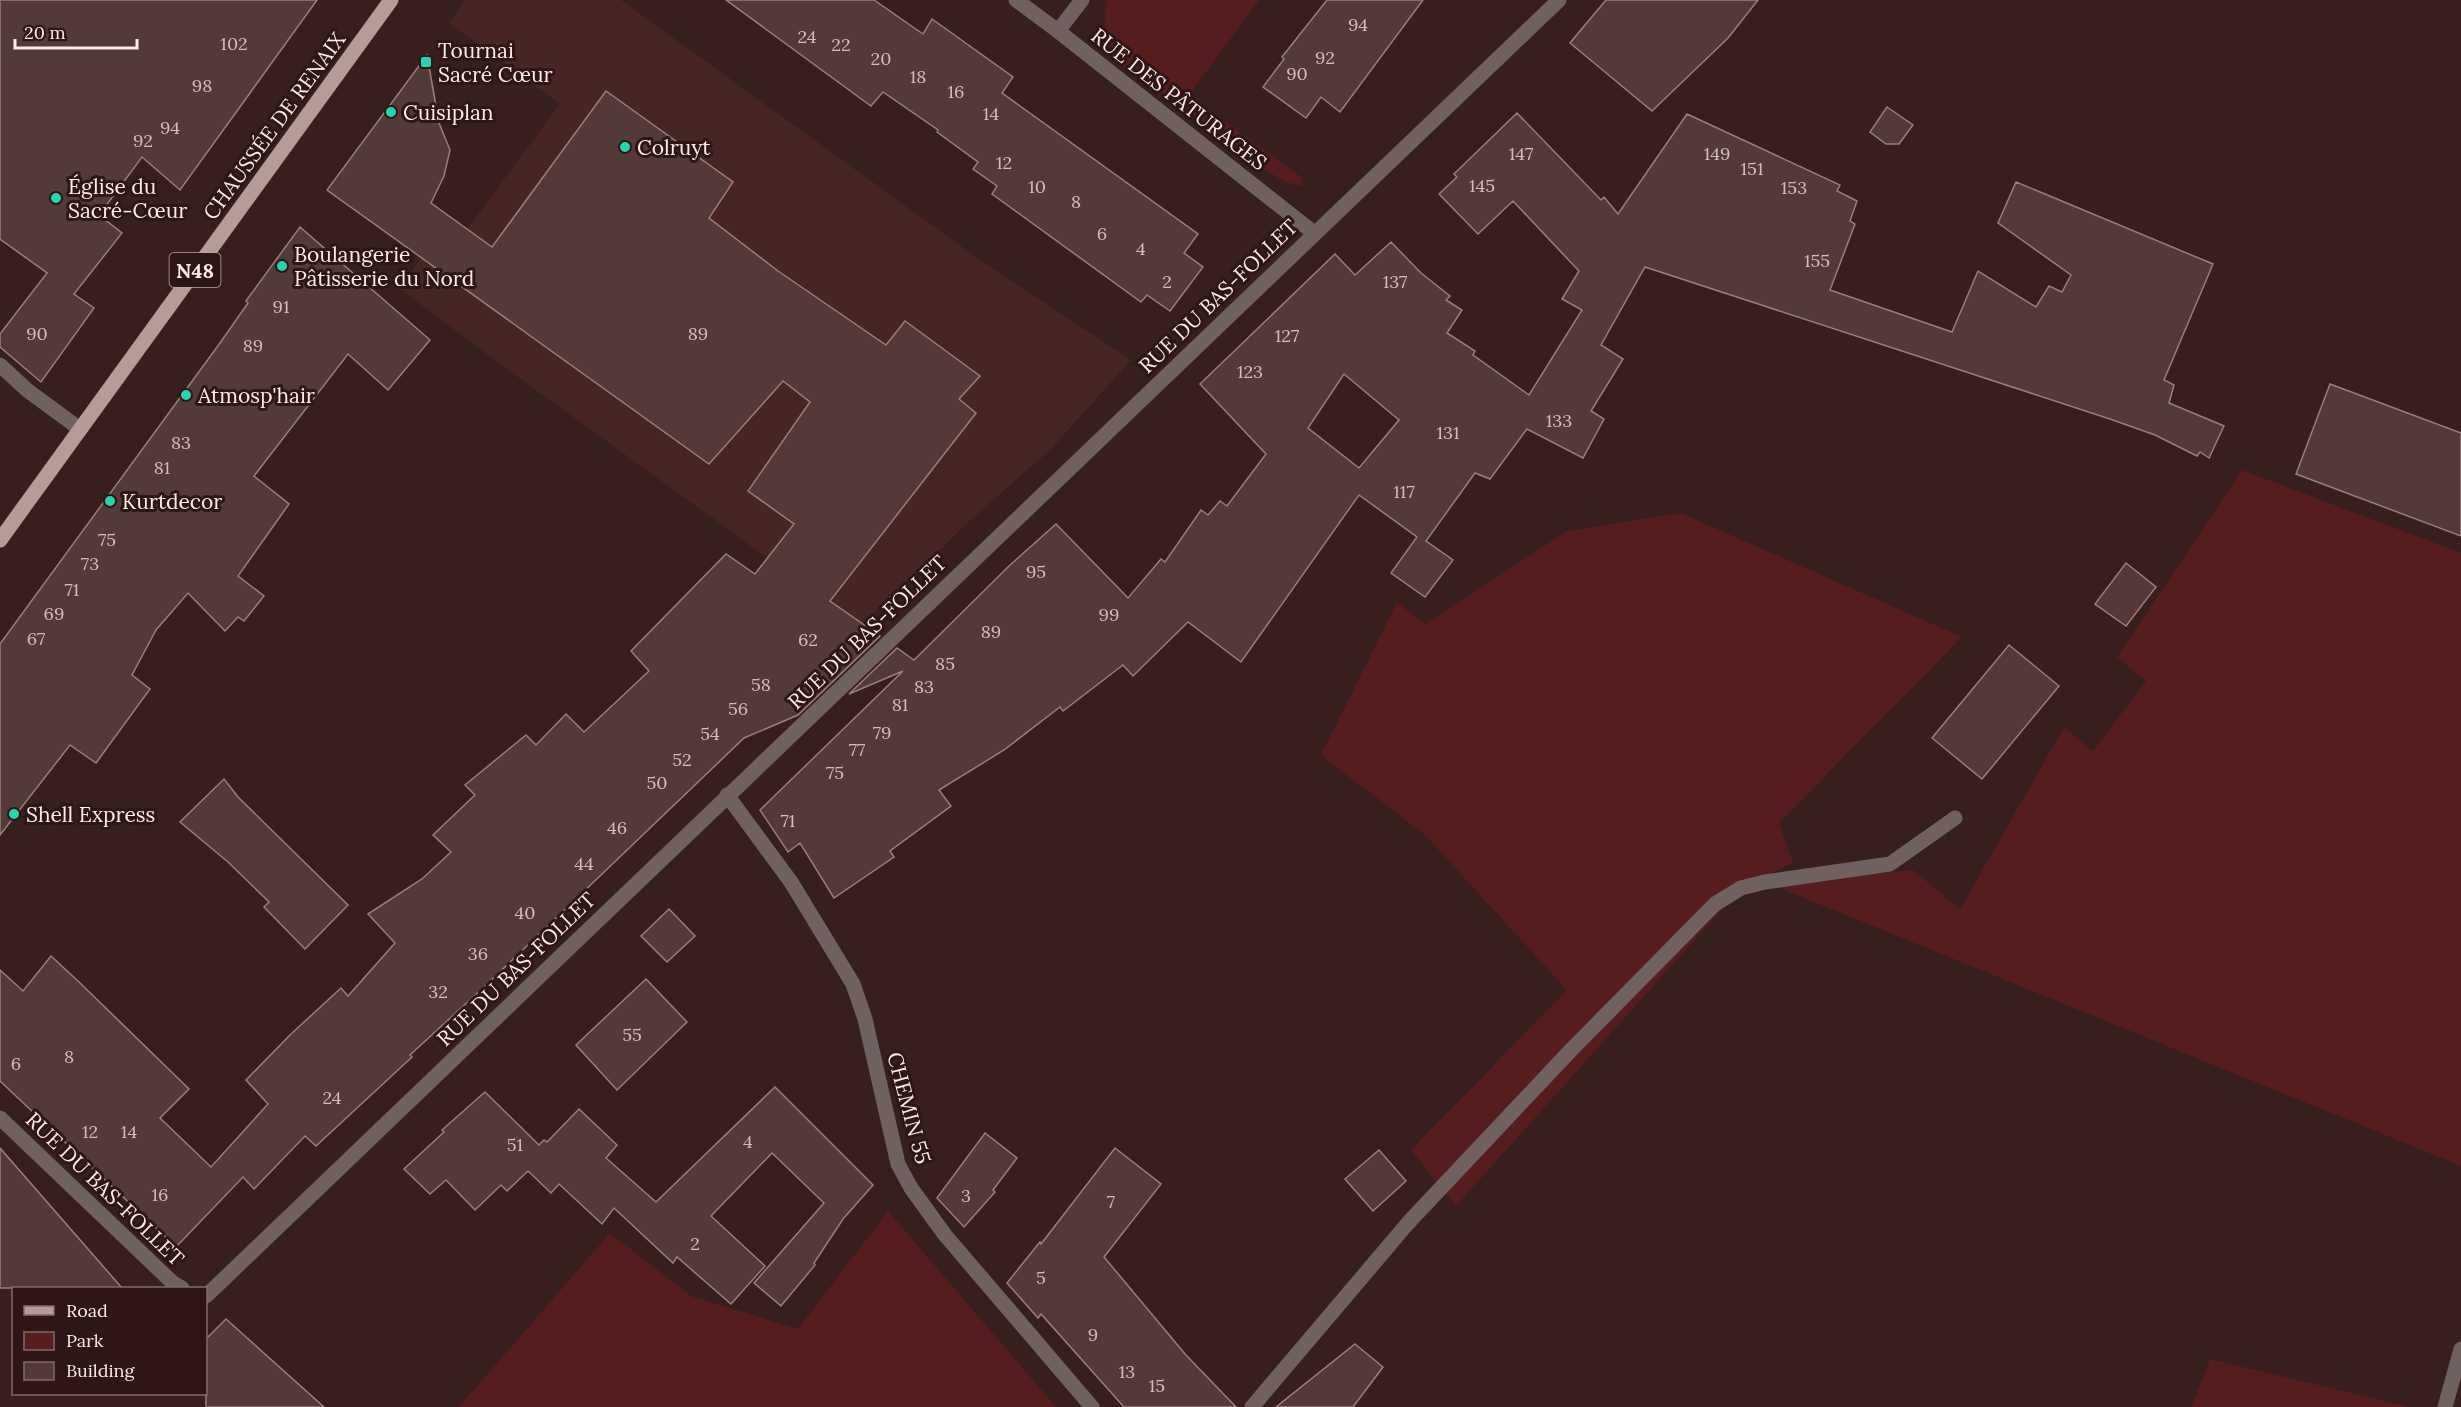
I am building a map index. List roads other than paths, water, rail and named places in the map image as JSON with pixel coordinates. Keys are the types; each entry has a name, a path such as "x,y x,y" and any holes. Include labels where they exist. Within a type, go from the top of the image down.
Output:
{"main road":[{"name":"CHAUSSÉE DE RENAIX","path":"0,540 392,0"}],"street":[{"name":"RUE DES PÂTURAGES","path":"1016,0 1314,233"},
{"path":"1058,31 1082,0"},
{"name":"RUE DU BAS-FOLLET","path":"207,1295 1559,0"},
{"path":"0,366 27,390 80,429"},
{"name":"CHEMIN 55","path":"727,795 791,882 853,984 866,1019 898,1164 911,1188 945,1234 1092,1407"},
{"path":"1252,1407 1408,1223 1572,1049 1714,904 1741,888 1765,882 1890,864 1955,818"},
{"name":"RUE DU BAS-FOLLET","path":"0,1118 173,1283 180,1287"},
{"path":"2445,1407 2461,1349"}],"place":[{"name":"Tournai Sacré Cœur","path":"426,62"},
{"name":"Cuisiplan","path":"391,112"},
{"name":"Colruyt","path":"625,147"},
{"name":"Église du Sacré-Cœur","path":"56,198"},
{"name":"Boulangerie Pâtisserie du Nord","path":"282,266"},
{"name":"Atmosp'hair","path":"186,395"},
{"name":"Kurtdecor","path":"110,501"},
{"name":"Shell Express","path":"14,814"}]}
